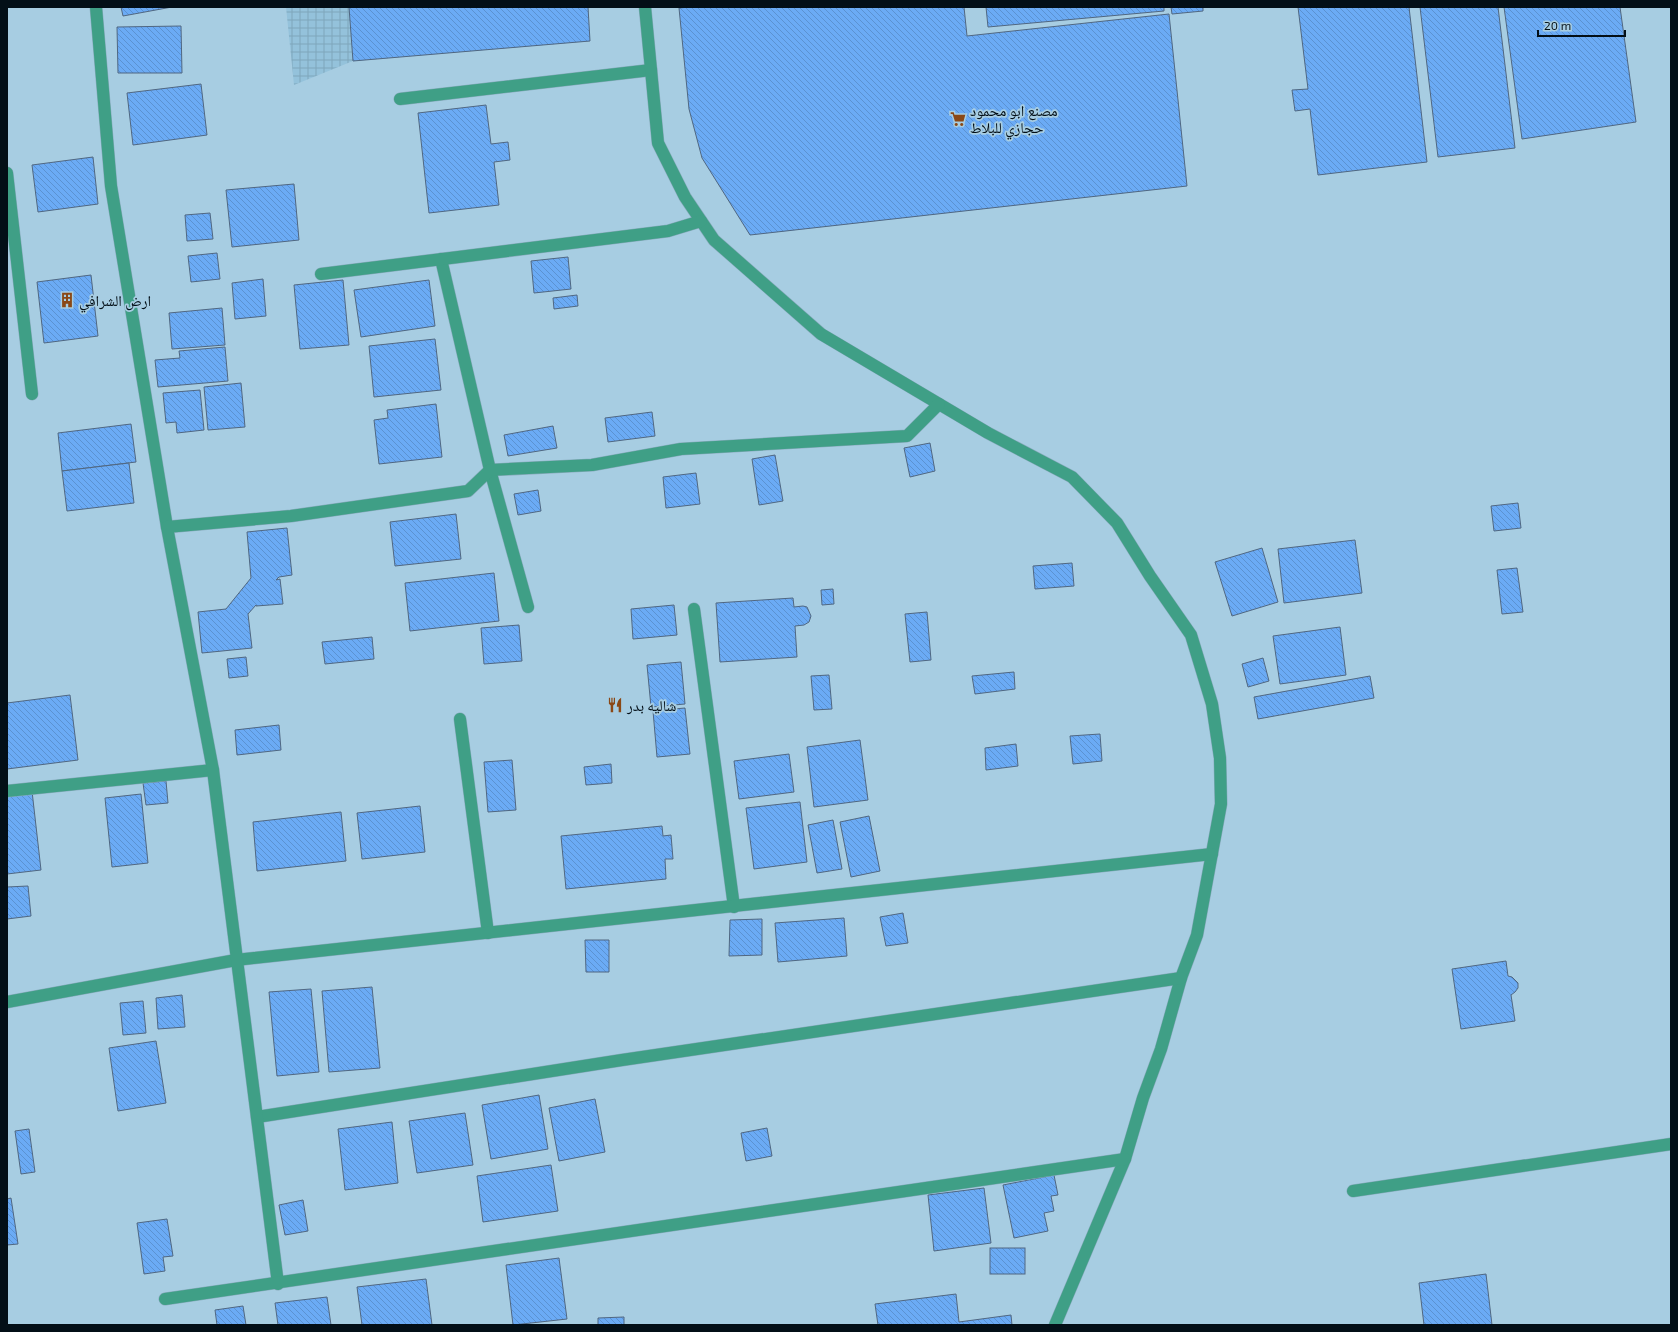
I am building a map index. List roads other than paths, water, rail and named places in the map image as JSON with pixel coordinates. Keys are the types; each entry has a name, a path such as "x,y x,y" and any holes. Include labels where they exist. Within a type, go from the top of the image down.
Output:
{"street":[{"path":"96,7 111,186 167,527 213,770 278,1284"},
{"path":"645,7 658,143 685,197 714,240 821,334 988,433 1072,477 1117,523 1150,576 1192,635 1212,704 1220,758 1221,804 1197,935 1181,978 1161,1049 1143,1098 1125,1159 1055,1325"},
{"path":"400,99 651,70"},
{"path":"7,173 32,394"},
{"path":"321,274 668,231 701,221"},
{"path":"441,259 490,470 528,607"},
{"path":"167,527 291,516 468,491 490,470 592,465 681,449 907,436 939,404"},
{"path":"694,609 734,906"},
{"path":"460,719 488,933"},
{"path":"7,791 213,770"},
{"path":"7,1002 236,960 1212,854"},
{"path":"257,1117 622,1060 1181,978"},
{"path":"1353,1191 1671,1144"},
{"path":"165,1299 278,1284 1125,1159"}],"place":[{"name":"مصنع ابو محمود حجازي للبلاط","path":"958,119"},
{"name":"ارض الشرافي","path":"67,300"},
{"name":"شاليه بدر","path":"615,705"}]}
